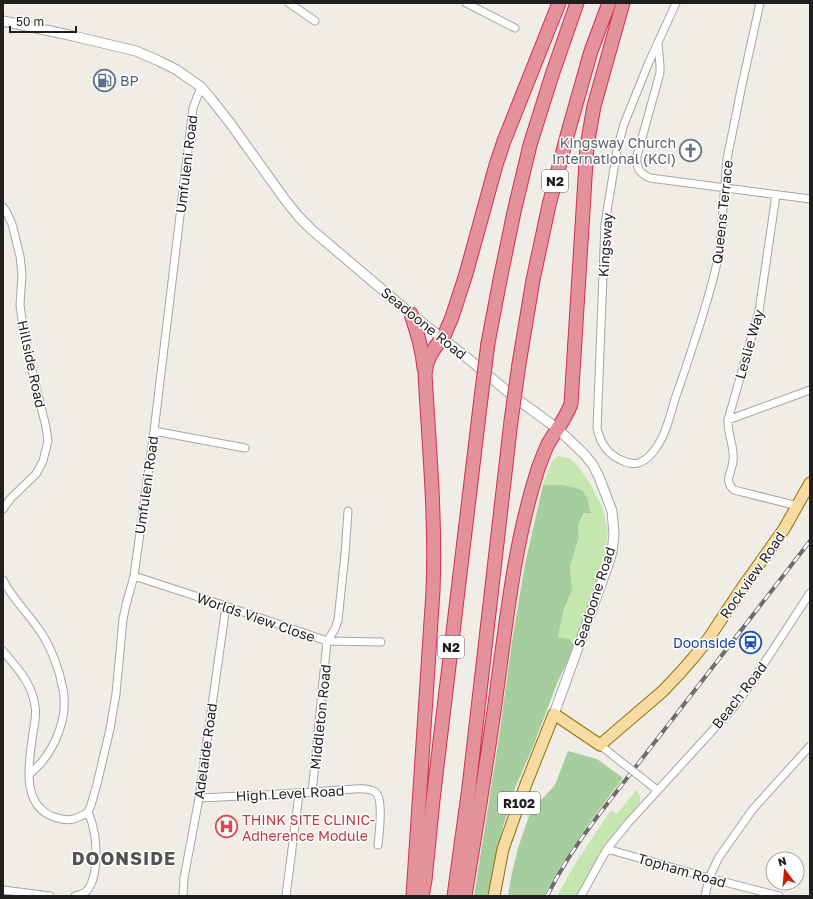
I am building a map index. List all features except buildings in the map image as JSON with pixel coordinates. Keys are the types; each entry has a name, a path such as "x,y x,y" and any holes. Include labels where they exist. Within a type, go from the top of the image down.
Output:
{"highway":[{"path":"425,374 430,354 443,338 452,317 466,274 504,141 559,3"},
{"name":"N2","path":"422,896 488,343 512,220 530,145 577,3"},
{"name":"N2","path":"454,896 469,787 519,364 533,280 549,205 567,136 591,51 609,3"},
{"path":"465,896 494,708 510,591 520,537 538,470 546,448 564,419 571,404 586,152 594,106 622,3"},
{"path":"410,314 420,340 425,374 432,488 434,555 413,896"}],"main road":[{"name":"Rockview Road","path":"600,744 663,691 694,657 709,638 740,591 784,530 810,484"},
{"path":"554,714 600,744"},
{"name":"R102","path":"494,896 503,849 526,784 554,714"}],"street":[{"path":"289,3 315,21"},
{"path":"466,3 515,28"},
{"name":"Kingsway","path":"647,458 636,464 625,462 610,454 599,438 597,428 605,224 617,150 624,124 649,62 676,3"},
{"name":"Queens Terrace","path":"647,458 662,438 682,380 718,258 727,159 760,3"},
{"name":"Seadoone Road","path":"3,21 69,34 136,51 177,70 201,87 286,201 312,230 410,314 443,338 514,397 558,429 585,455 593,465 612,511 614,534 612,552 554,714"},
{"path":"658,42 660,73 636,163 643,175 650,178 810,199"},
{"name":"Umfuleni Road","path":"88,812 92,804 97,784 110,729 116,694 123,619 134,576 154,431 193,108 201,87"},
{"name":"Leslie Way","path":"776,195 760,311 728,420 733,454 733,461 728,482 734,490 798,506"},
{"name":"Hillside Road","path":"3,207 12,224 20,256 22,274 20,305 24,333 46,427 48,442 43,461 36,474 20,489 3,509"},
{"path":"728,420 810,390"},
{"path":"154,431 245,448"},
{"path":"327,641 335,629 338,620 348,512"},
{"name":"Worlds View Close","path":"134,576 327,641 381,642"},
{"path":"3,580 14,598 38,627 46,641 56,662 64,696 62,722 53,745 42,762 29,775"},
{"name":"Beach Road","path":"581,896 607,849 657,790 733,708 750,685 810,593"},
{"name":"Adelaide Road","path":"183,896 184,878 199,798 226,606"},
{"name":"Middleton Road","path":"312,793 327,641"},
{"path":"3,651 25,678 33,695 36,708 29,775 31,792 36,804 47,815 64,820 77,819 88,812 93,827 95,840 95,867 92,881 89,888 84,893 75,896"},
{"path":"600,744 657,790"},
{"path":"705,896 709,878 719,857 753,809 810,746"},
{"name":"High Level Road","path":"199,798 299,794 359,789 369,790 375,792 378,796 380,806 378,845"},
{"path":"286,896 299,794"},
{"name":"Topham Road","path":"607,849 779,896"},
{"path":"3,890 50,896"}],"green space":[{"path":"559,456 569,458 579,467 591,485 603,509 608,531 605,557 597,585 575,646 558,637 564,609 572,590 570,566 579,537 578,526 585,513 591,512 588,500 564,485 543,485 553,460"},
{"path":"543,485 564,485 582,490 588,500 591,513 584,513 578,526 579,537 570,566 572,590 564,609 558,637 569,639 575,646 558,681 532,749 515,788 498,847 491,880 490,896 474,896 498,744 512,641 525,564"},
{"path":"568,751 597,759 623,778 589,823 562,864 544,896 508,896 518,848 529,816 540,801 555,785"},
{"path":"636,790 640,798 639,806 579,896 557,896 575,864 611,810 617,814"}],"railway":[{"path":"547,896 564,865 590,826 810,541"}],"place":[{"name":"BP","path":"104,80"},
{"name":"Kingsway Church International (KCi)","path":"691,150"},
{"name":"Doonside","path":"751,642"},
{"name":"THINK SITE CLINIC- Adherence Module","path":"226,827"}],"district":[{"name":"DOONSIDE","path":"124,858"}]}
